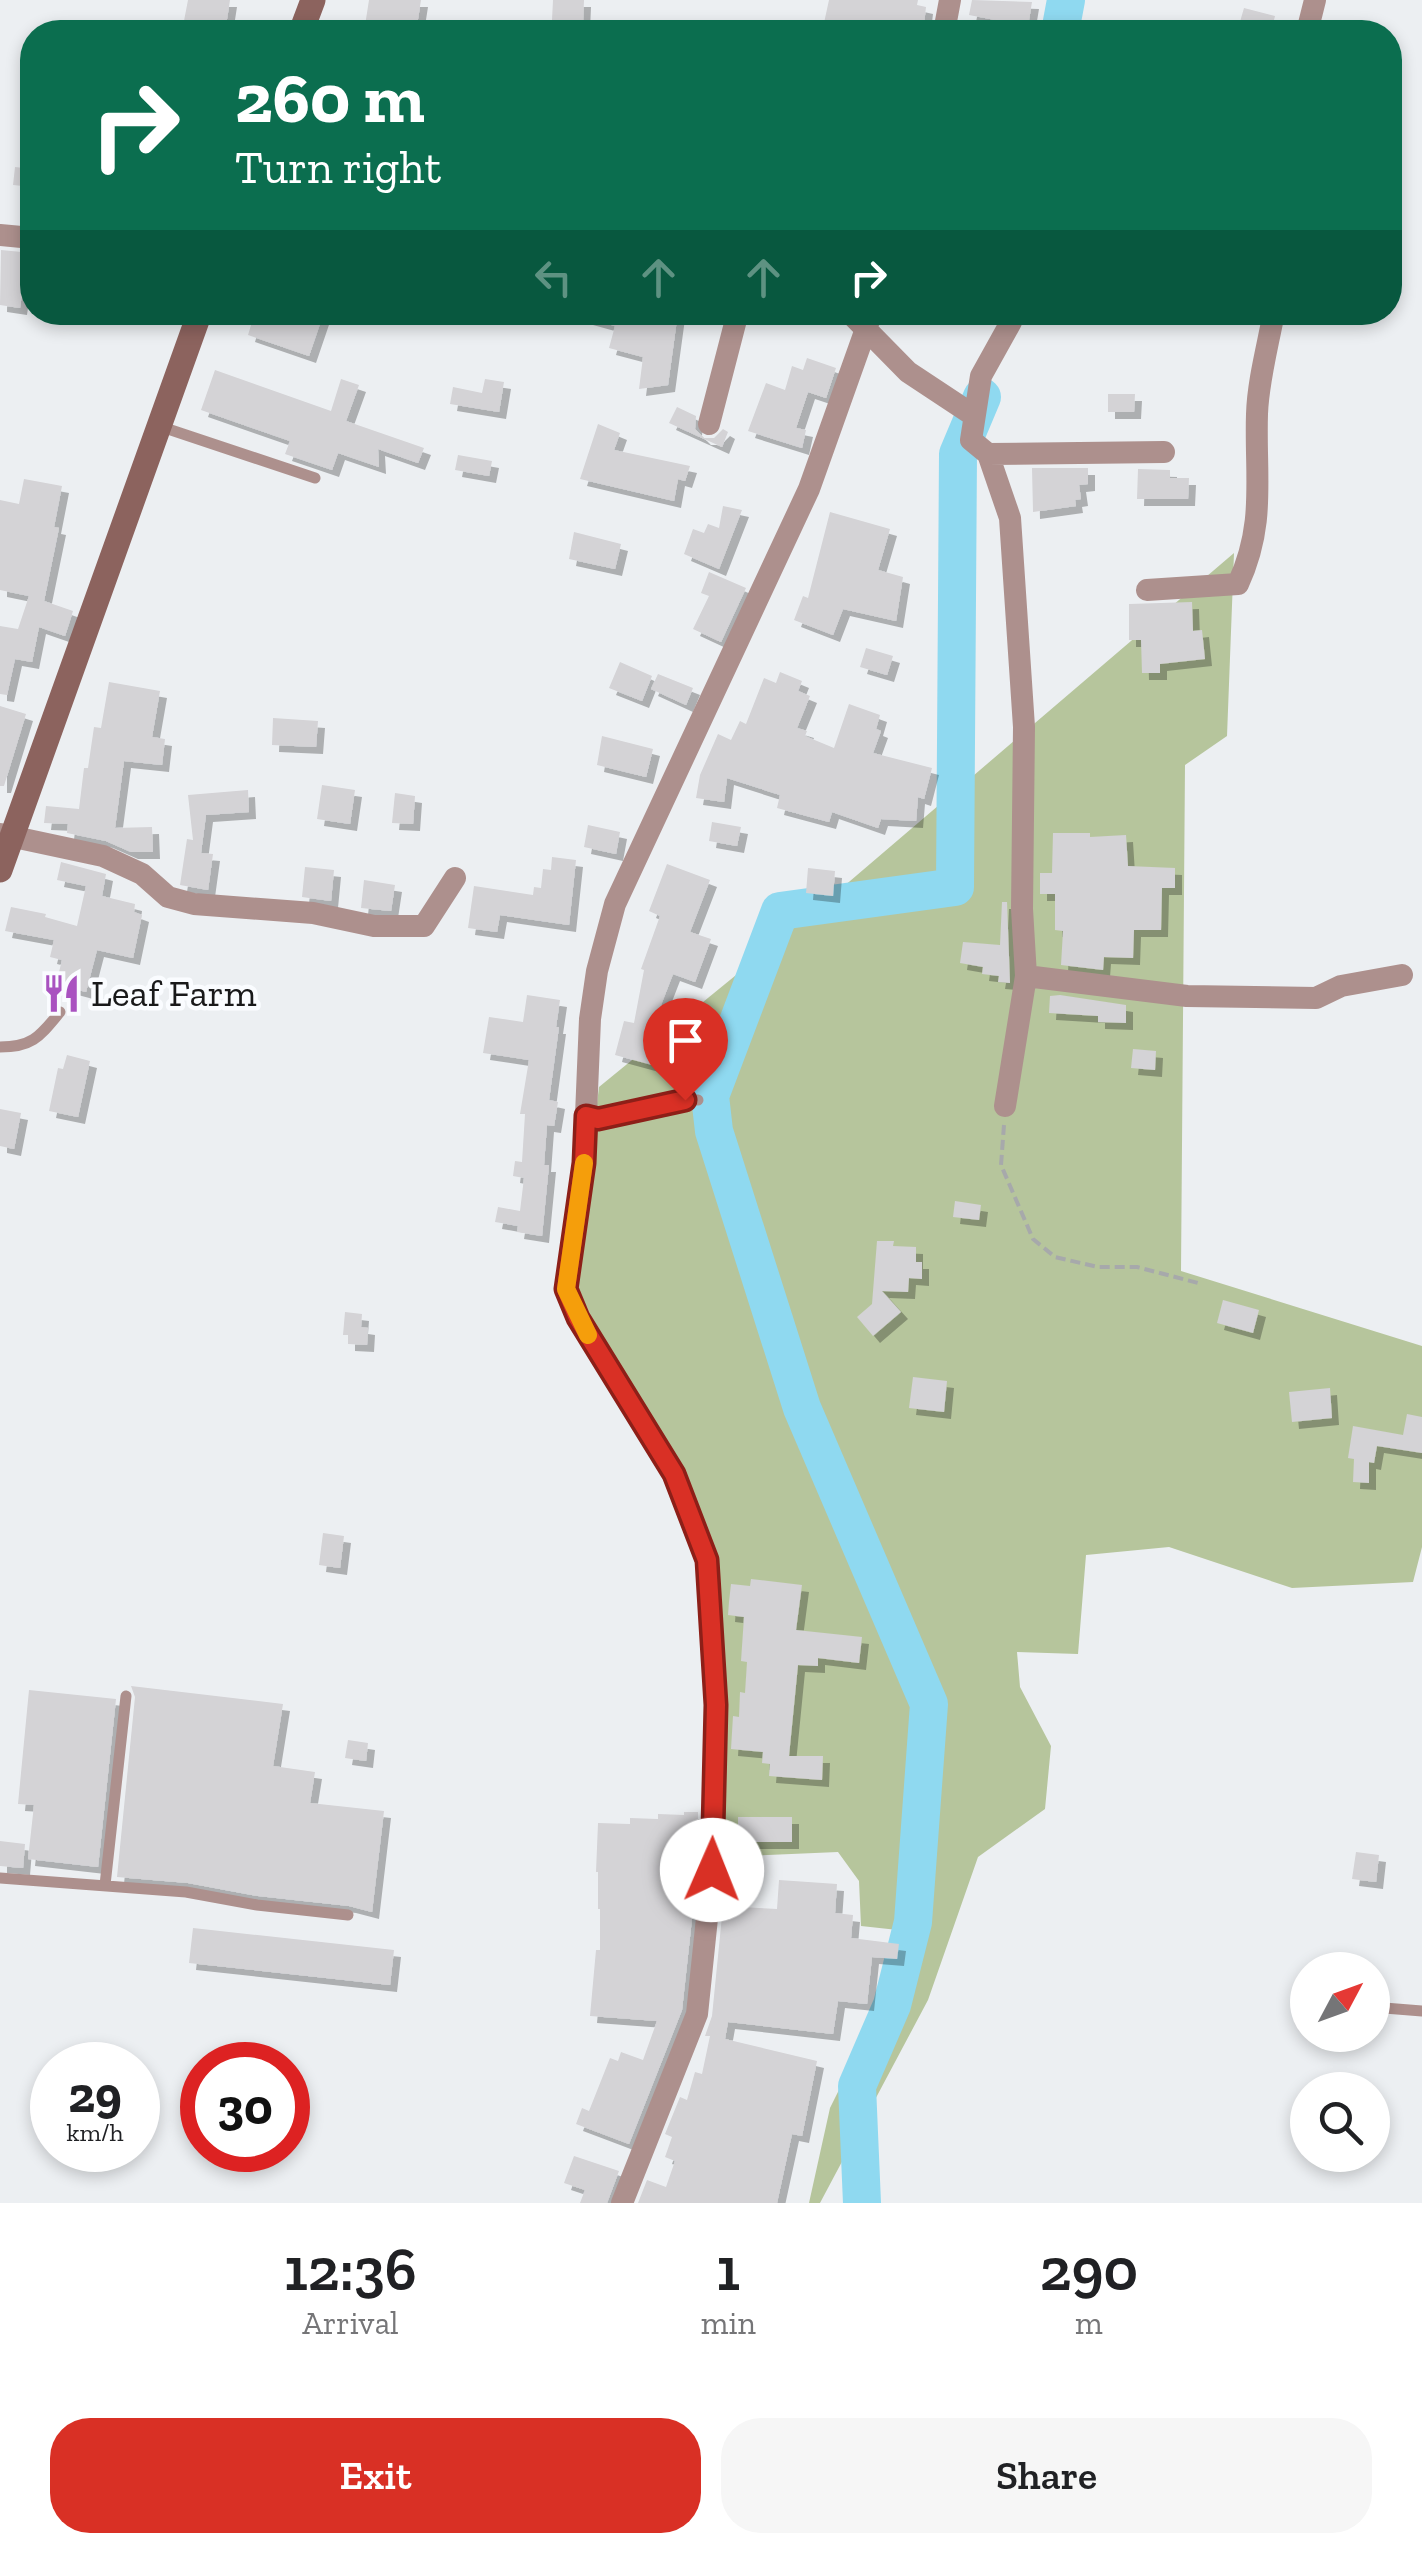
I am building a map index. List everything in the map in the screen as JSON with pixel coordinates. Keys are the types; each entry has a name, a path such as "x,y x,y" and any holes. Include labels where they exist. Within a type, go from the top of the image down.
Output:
{"main road":[{"path":"0,870 6,834 195,325"}],"street":[{"path":"709,424 735,325"},
{"path":"622,2203 697,2014 712,1870 716,1705 707,1560 674,1474 578,1318 566,1289 584,1163 590,1020 597,971 615,904 809,489 860,325"},
{"path":"869,325 908,372 973,414"},
{"path":"1006,1106 1026,976 1022,909 1024,727 1010,518 980,447 973,414 981,376 1009,325"},
{"path":"1147,590 1238,584 1251,556 1258,510 1257,410 1272,325"},
{"path":"980,447 1164,452"},
{"path":"6,834 103,856 142,874 168,897 194,904 313,913 374,926 424,926 455,878"},
{"path":"1026,976 1187,996 1316,998 1341,986 1402,975"}],"lane":[{"path":"159,426 315,478"},
{"path":"0,1047 27,1045 42,1035 60,1012"},
{"path":"586,1116 598,1119 672,1101 698,1100"},
{"path":"105,1885 126,1696"},
{"path":"0,1878 186,1892 348,1915"},
{"path":"1390,2008 1422,2011"}],"path":[{"path":"1006,1106 1001,1166 1034,1239 1055,1258 1098,1267 1137,1268 1202,1284"}],"green space":[{"path":"1234,553 1227,736 1185,765 1181,1271 1422,1346 1422,1547 1413,1582 1292,1588 1169,1547 1086,1555 1078,1654 1017,1652 1020,1687 1051,1746 1045,1809 978,1857 928,2000 820,2203 809,2203 830,2108 901,1965 907,1931 861,1926 859,1881 838,1852 725,1857 712,1558 574,1291 599,1087 829,899"}],"building":[{"path":"188,0 230,0 227,20 184,20"},
{"path":"369,0 421,0 418,20 366,20"},
{"path":"553,0 584,0 583,20 552,20"},
{"path":"829,0 918,0 917,5 926,7 924,20 825,20"},
{"path":"972,0 1032,2 1029,20 969,15"},
{"path":"1244,8 1275,16 1274,20 1240,20"},
{"path":"15,167 20,168 20,186 13,185"},
{"path":"1,250 20,252 20,308 0,305"},
{"path":"251,325 320,325 309,356 248,335"},
{"path":"611,325 676,325 668,385 639,389 643,357 609,348 615,326"},
{"path":"807,358 836,368 826,398 808,392 796,428 806,430 802,448 748,431 766,383 785,390 792,366 803,370"},
{"path":"215,370 331,411 341,379 359,385 346,421 424,448 418,463 378,449 379,467 338,453 332,470 285,454 290,441 201,410"},
{"path":"485,379 504,382 499,412 450,404 453,387 482,393"},
{"path":"1108,394 1135,394 1134,412 1108,412"},
{"path":"677,407 696,416 695,429 704,438 714,438 723,429 728,432 722,447 669,423"},
{"path":"598,424 620,433 614,450 690,466 685,481 678,479 674,501 580,479"},
{"path":"458,455 492,461 489,476 455,470"},
{"path":"1032,468 1088,468 1088,484 1079,485 1081,499 1075,500 1076,506 1033,512"},
{"path":"1138,469 1170,470 1170,478 1189,478 1188,499 1137,499"},
{"path":"24,479 62,486 54,527 59,528 44,601 73,611 65,636 39,627 32,662 15,659 7,695 0,694 0,626 18,629 29,596 0,590 0,500 19,504"},
{"path":"723,506 742,510 719,569 684,554 693,529 704,533 708,524 719,528"},
{"path":"830,512 890,529 878,570 903,577 896,621 843,609 833,635 794,620 803,596 808,598"},
{"path":"574,532 621,544 615,569 569,559"},
{"path":"709,572 746,588 721,642 693,629 709,596 701,593"},
{"path":"1192,602 1193,631 1202,630 1205,659 1160,664 1160,673 1142,673 1141,640 1129,640 1129,604"},
{"path":"866,648 893,656 887,675 860,667"},
{"path":"620,662 652,676 642,701 609,688"},
{"path":"780,672 802,681 798,691 810,696 797,728 807,731 805,736 834,748 849,704 880,715 876,729 881,731 873,753 932,768 924,799 918,797 916,821 881,819 878,828 832,812 829,822 777,808 780,795 727,778 724,802 696,798 700,775 718,734 731,740 740,721 746,724 764,678 776,683"},
{"path":"658,674 693,688 686,705 651,689"},
{"path":"109,682 160,691 152,737 165,739 162,765 124,761 115,828 152,827 153,852 131,852 106,841 67,833 68,824 44,823 46,806 79,809 84,768 88,768 94,727 101,728"},
{"path":"0,706 26,714 4,786 0,786"},
{"path":"273,718 318,721 316,747 272,745"},
{"path":"602,736 653,749 646,777 597,765"},
{"path":"322,785 355,790 350,824 317,819"},
{"path":"248,790 249,812 206,815 201,853 213,854 208,890 180,885 187,839 193,840 188,795"},
{"path":"395,793 415,796 413,824 392,823"},
{"path":"712,822 741,827 737,846 709,841"},
{"path":"588,825 620,832 616,854 584,847"},
{"path":"1053,833 1126,835 1128,866 1175,868 1175,888 1162,888 1161,930 1134,930 1133,958 1104,957 1103,970 1061,965 1063,931 1055,930 1055,894 1040,894 1040,873 1052,873"},
{"path":"552,857 576,860 569,925 500,915 497,932 468,928 474,886 533,895 534,887 541,888 543,869 551,870"},
{"path":"61,862 106,874 102,896 135,904 134,912 142,915 133,958 97,950 86,992 56,984 62,960 50,957 54,940 5,931 11,907 77,926 86,886 57,880"},
{"path":"667,864 710,880 690,932 711,939 695,982 673,974 661,1005 667,1006 652,1065 615,1055 624,1021 634,1023 644,970 641,969 660,916 649,911"},
{"path":"305,867 334,870 331,901 302,897"},
{"path":"808,868 835,871 833,896 806,893"},
{"path":"364,880 395,885 391,911 361,908"},
{"path":"1002,902 1007,902 1010,983 998,982 999,976 982,974 983,967 960,963 963,942 1000,945"},
{"path":"527,995 560,1000 549,1100 558,1102 554,1126 547,1125 544,1165 549,1165 542,1236 517,1232 518,1226 495,1222 498,1207 520,1211 524,1178 513,1176 515,1161 522,1162 525,1114 520,1114 529,1060 483,1053 489,1017 523,1022"},
{"path":"1050,996 1126,1005 1126,1023 1098,1022 1098,1016 1049,1013"},
{"path":"1133,1049 1156,1051 1155,1070 1131,1068"},
{"path":"67,1055 90,1061 78,1117 49,1111 58,1068 63,1069"},
{"path":"0,1109 21,1113 14,1149 0,1146"},
{"path":"955,1201 981,1205 979,1220 953,1217"},
{"path":"877,1241 916,1247 916,1262 922,1262 922,1279 909,1278 908,1292 882,1291 901,1312 873,1336 857,1317 872,1304"},
{"path":"1223,1300 1259,1310 1253,1333 1217,1323"},
{"path":"345,1312 362,1314 361,1327 368,1328 367,1345 348,1344 348,1335 343,1335"},
{"path":"913,1377 947,1381 944,1412 909,1408"},
{"path":"1330,1388 1332,1418 1292,1422 1289,1392"},
{"path":"1407,1414 1422,1417 1422,1453 1377,1446 1374,1463 1369,1462 1369,1483 1353,1482 1354,1459 1348,1458 1353,1426 1403,1435"},
{"path":"323,1533 344,1536 340,1568 319,1565"},
{"path":"751,1579 802,1585 796,1630 862,1637 859,1663 818,1658 818,1666 798,1665 789,1756 823,1756 822,1780 769,1776 770,1764 762,1763 763,1752 731,1749 733,1716 739,1717 747,1662 741,1661 744,1617 728,1615 731,1584 750,1586"},
{"path":"131,1686 283,1704 273,1766 315,1772 310,1803 384,1811 372,1912 188,1883 117,1877 135,1697"},
{"path":"29,1690 116,1699 98,1867 28,1859 34,1805 18,1804"},
{"path":"348,1740 368,1743 366,1761 345,1758"},
{"path":"698,1812 697,1873 682,2010 629,2144 576,2124 582,2108 589,2111 610,2058 618,2061 621,2052 643,2060 657,2021 590,2016 596,1950 600,1950 598,1823 630,1824 630,1818 658,1819 658,1814"},
{"path":"738,1817 792,1817 792,1842 738,1842"},
{"path":"0,1841 25,1844 23,1868 0,1866"},
{"path":"1356,1852 1379,1855 1376,1882 1352,1879"},
{"path":"779,1880 837,1884 835,1913 853,1915 851,1938 899,1944 897,1959 872,1957 867,2004 838,2001 833,2034 728,2022 725,2039 817,2061 802,2136 792,2134 777,2203 638,2203 647,2180 666,2187 675,2161 665,2157 672,2137 665,2134 680,2097 687,2100 695,2072 702,2074 710,2036 705,2036 712,2016 723,1906 777,1909"},
{"path":"193,1928 394,1950 390,1985 189,1963"},
{"path":"574,2156 619,2171 607,2203 580,2203 585,2190 564,2183"}],"waterway":[{"path":"1062,20 1066,0"},
{"path":"862,2203 857,2086 892,2005 913,1922 929,1704 802,1408 714,1131 710,1096 780,911 955,887 958,454 982,397"}],"slow traffic":[{"path":"584,1163 566,1289 588,1335"}],"place":[{"name":"Leaf Farm","path":"61,993"}],"route":[{"path":"685,1100 598,1119 586,1116 584,1163 566,1289 578,1318 674,1474 707,1560 716,1705 712,1870"}]}
